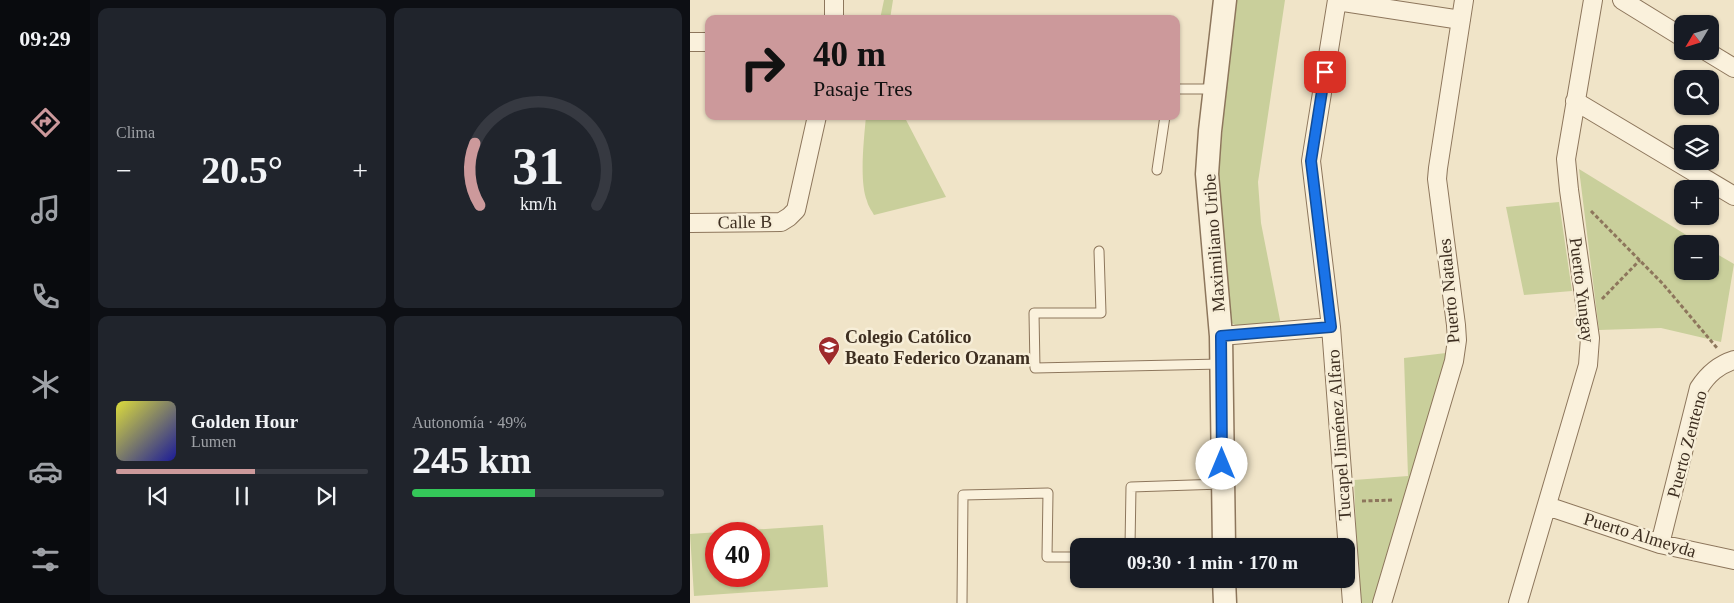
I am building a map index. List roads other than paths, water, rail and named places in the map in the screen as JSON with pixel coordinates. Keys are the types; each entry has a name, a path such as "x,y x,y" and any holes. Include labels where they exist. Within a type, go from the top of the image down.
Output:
{"street":[{"path":"834,0 834,15"},
{"name":"Maximiliano Uribe","path":"1224,538 1221,336 1207,174 1214,89 1225,0"},
{"path":"1337,0 1461,20"},
{"name":"Tucapel Jiménez Alfaro","path":"1337,0 1311,161 1331,327 1352,603"},
{"name":"Puerto Natales","path":"1382,603 1454,361 1457,340 1437,179 1464,0"},
{"name":"Puerto Yungay","path":"1518,603 1588,365 1590,338 1566,159 1592,0"},
{"path":"1622,0 1674,32"},
{"path":"690,42 705,42"},
{"path":"1719,59 1734,68"},
{"path":"1575,101 1734,196"},
{"name":"Calle B","path":"690,223 781,222 789,217 796,210 816,120"},
{"path":"1221,336 1331,327"},
{"name":"Puerto Zenteno","path":"1660,544 1699,388 1713,371 1731,361"},
{"name":"Puerto Almeyda","path":"1547,506 1660,544 1734,560"},
{"path":"1224,588 1225,603"}],"lane":[{"path":"1180,89 1214,89"},
{"path":"1157,170 1164,120"},
{"path":"1099,251 1101,313 1034,313 1035,368 1221,364"},
{"path":"1130,538 1131,486 1222,484"},
{"path":"962,603 963,495 1048,493 1047,557 1070,557"}],"place":[{"name":"Colegio Católico Beato Federico Ozanam","path":"829,366"}]}
